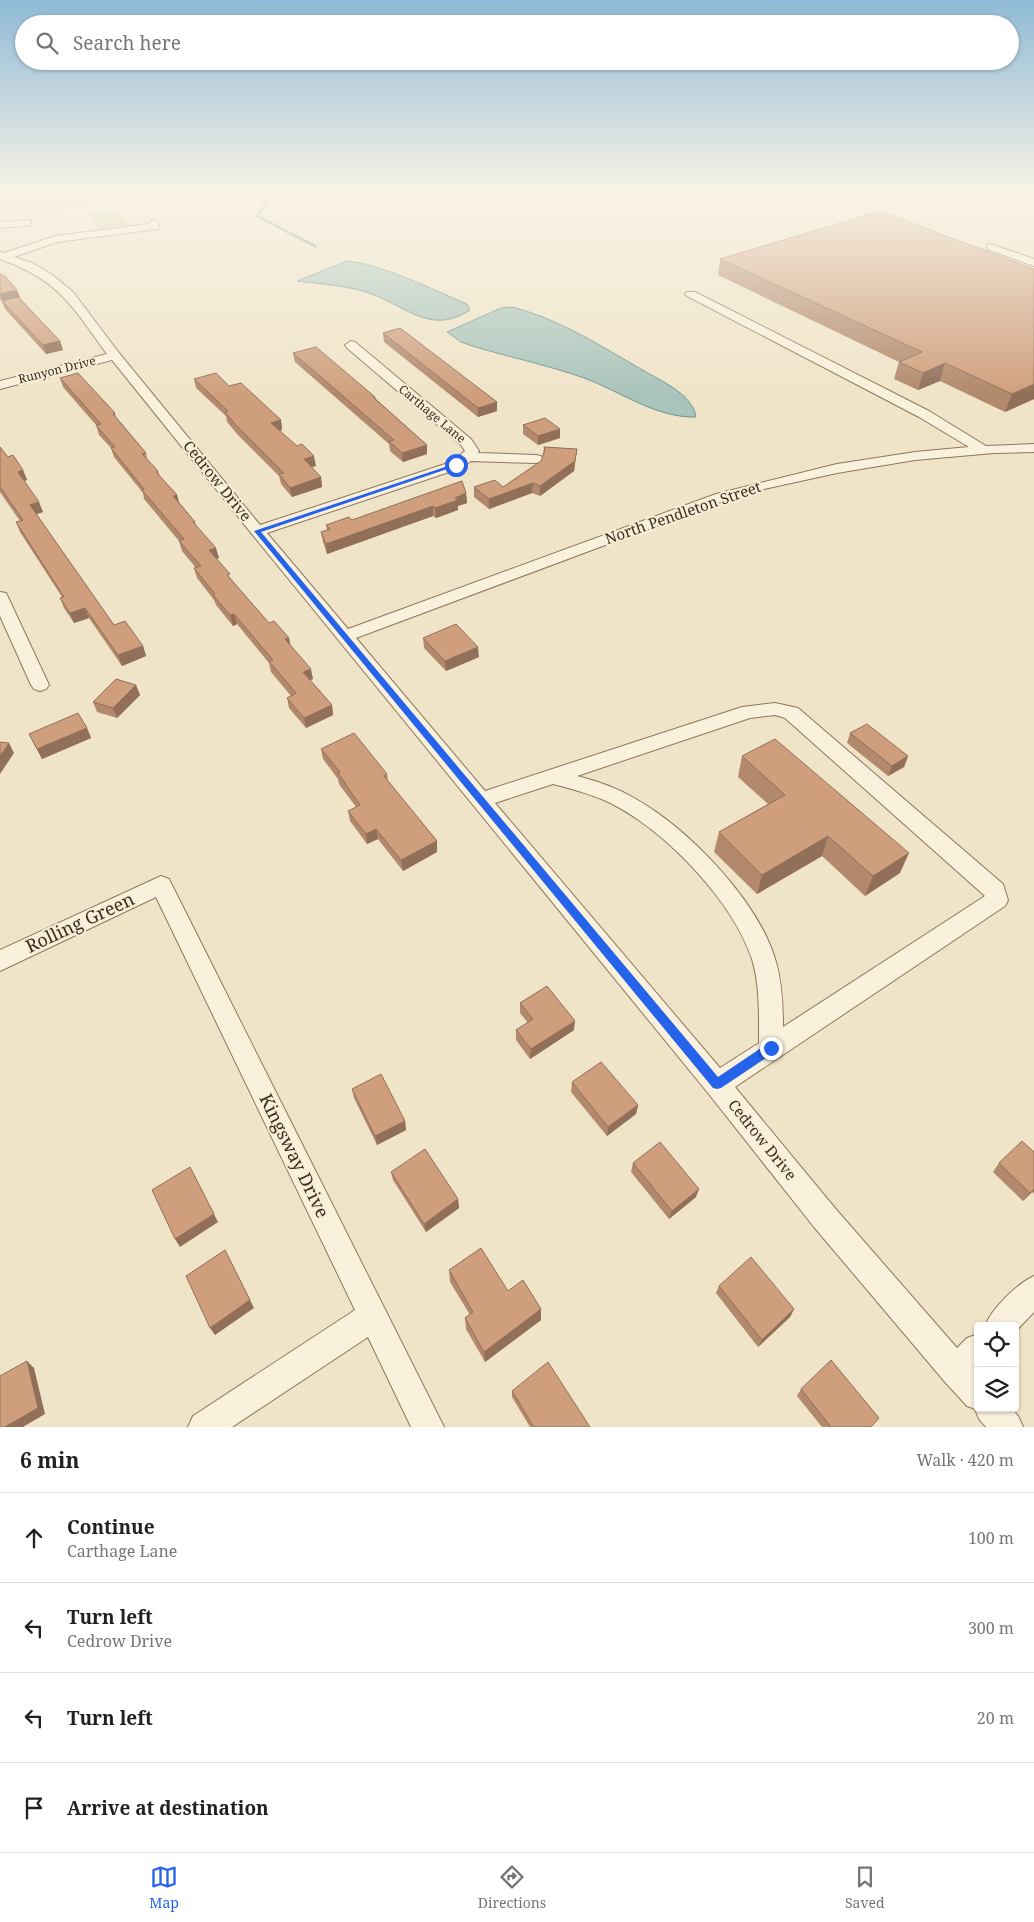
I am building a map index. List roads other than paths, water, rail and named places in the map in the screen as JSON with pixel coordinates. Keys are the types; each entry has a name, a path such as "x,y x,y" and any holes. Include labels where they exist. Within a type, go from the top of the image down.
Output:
{"street":[{"name":"Cedrow Drive","path":"19,262 28,265 69,294 115,356 257,531 717,1084 824,1217 974,1391"},
{"path":"691,294 924,414 984,450"},
{"name":"Carthage Lane","path":"257,531 456,465 468,457 472,451 466,442 351,345"},
{"name":"Runyon Drive","path":"0,385 115,356"},
{"name":"North Pendleton Street","path":"346,636 720,497 767,484 811,473 881,460 984,450 1034,448"},
{"path":"468,457 536,459"},
{"path":"0,597 40,685"},
{"path":"481,800 749,712 774,709 791,714 995,890 997,900 717,1084"},
{"path":"552,776 587,785 628,804 666,831 729,896 748,928 763,960 771,997 771,1048"},
{"name":"Rolling Green","path":"0,961 161,885"},
{"name":"Kingsway Drive","path":"161,885 428,1427"},
{"path":"1004,1322 1034,1291"},
{"path":"204,1427 373,1316"},
{"path":"956,1371 974,1353"},
{"path":"994,1412 1007,1427"}],"water":[{"path":"346,262 361,263 407,278 467,304 470,310 455,317 442,320 429,319 366,292 340,286 297,281"},
{"path":"512,307 532,313 571,330 664,382 688,401 695,411 696,417 681,416 652,409 584,378 472,346 461,342 447,332 501,308"}]}
